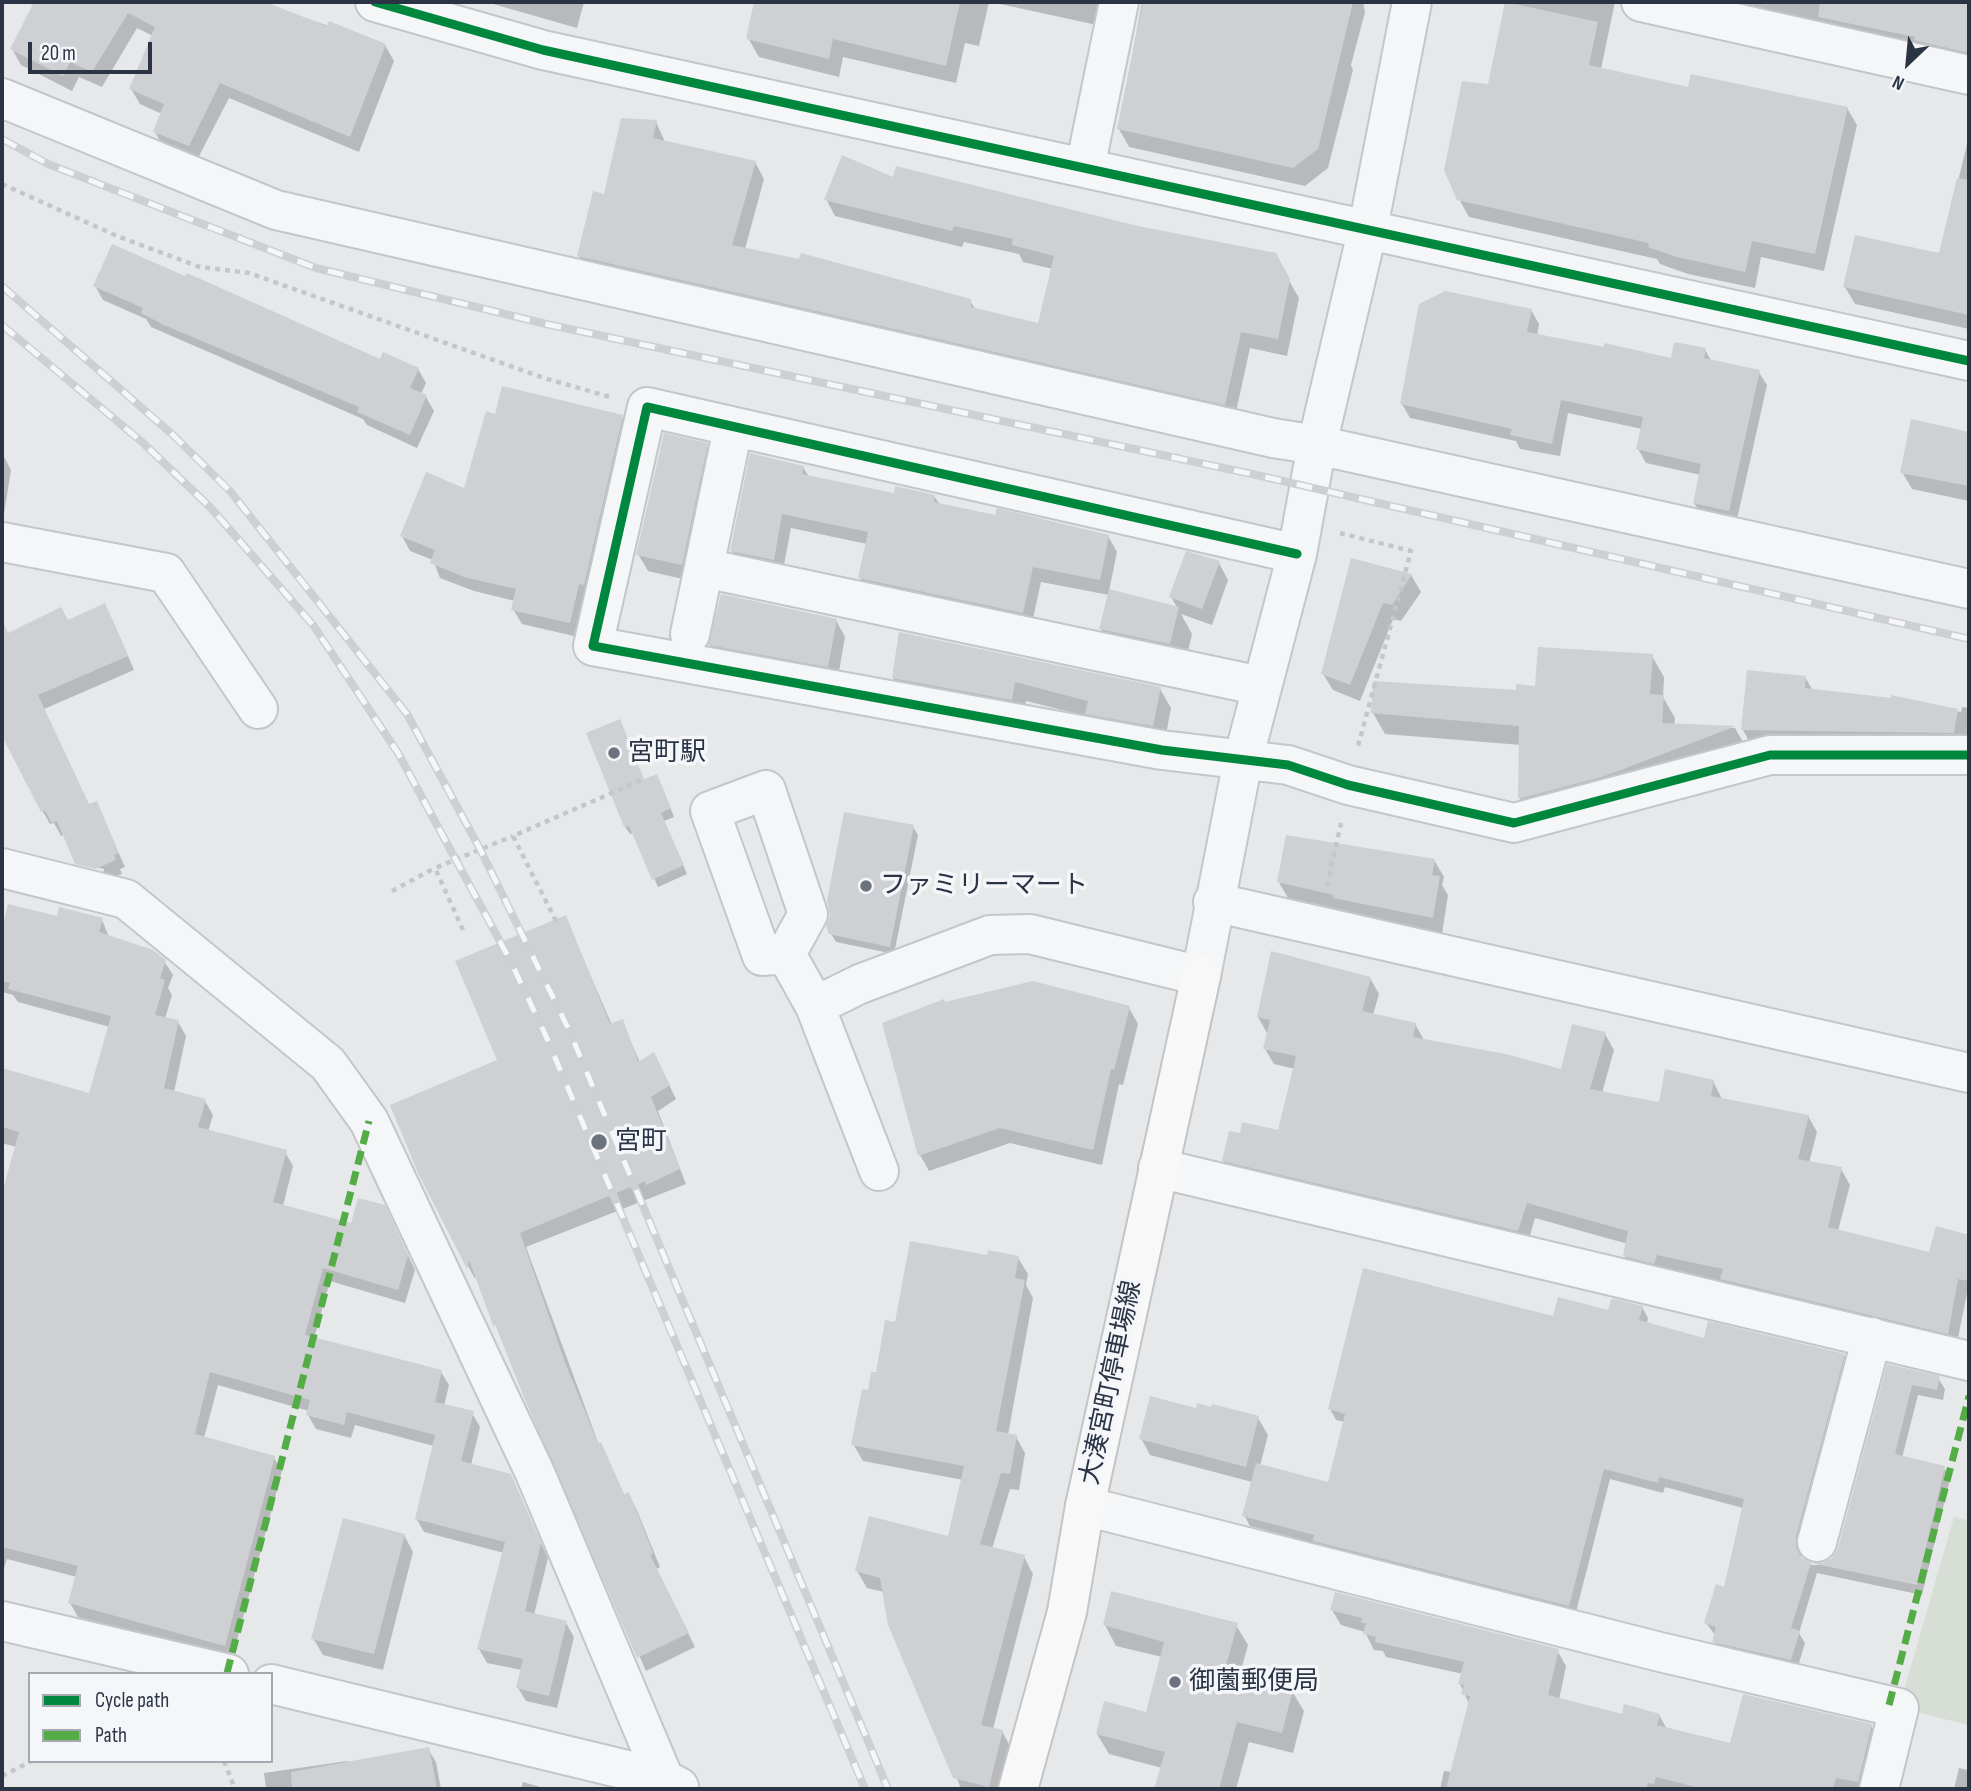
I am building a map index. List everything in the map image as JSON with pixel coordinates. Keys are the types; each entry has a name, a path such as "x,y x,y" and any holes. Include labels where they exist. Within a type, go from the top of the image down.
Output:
{"main road":[{"name":"大湊宮町停車場線","path":"1018,1789 1067,1612 1085,1506 1201,976"}],"street":[{"path":"375,2 542,50 1969,361"},
{"path":"1084,168 1119,2"},
{"path":"815,1006 860,984 990,935 1030,934 1201,976 1213,902 1243,760 1297,554 1317,445 1368,228 1412,2"},
{"path":"1641,2 1716,9 1969,75"},
{"path":"2,98 24,110 121,146 276,210 1273,438 1317,445 1969,589"},
{"path":"1297,554 647,407 593,646 1163,750 1288,765 1348,785 1514,823 1770,755 1969,755"},
{"path":"690,634 733,428"},
{"path":"2,542 166,573 258,709"},
{"path":"704,568 1261,686"},
{"path":"2,868 126,899 328,1064 369,1121 535,1473 674,1784"},
{"path":"1213,902 1318,928 1969,1073"},
{"path":"786,954 815,1006 879,1171"},
{"path":"1158,1168 1969,1361"},
{"path":"1816,1542 1872,1337"},
{"path":"1085,1506 1660,1652 1899,1707 1879,1789"},
{"path":"2,1621 215,1670"},
{"path":"273,1684 674,1784"}],"path":[{"path":"2,184 117,236 200,267 259,276 544,378 647,407"},
{"path":"1318,928 1348,785 1411,551 1335,532"},
{"path":"392,891 435,868 644,779"},
{"path":"513,836 556,921"},
{"path":"435,868 463,930"},
{"path":"2,1776 28,1763"},
{"path":"225,1763 236,1789"}],"shaded area":[{"path":"1954,1517 1969,1521 1969,1725 1899,1708"}],"building":[{"path":"34,2 265,2 327,26 329,21 386,44 350,137 220,83 189,146 153,132 164,104 129,89 155,27 128,13 92,72 70,62 63,76 10,49"},
{"path":"754,2 960,2 946,66 833,39 829,59 746,39"},
{"path":"1143,2 1353,2 1318,149 1293,168 1117,129"},
{"path":"1505,2 1598,22 1589,65 1688,87 1691,74 1848,107 1815,254 1752,241 1745,272 1677,257 1648,247 1649,243 1457,200 1444,170 1462,81 1488,84"},
{"path":"1820,2 1969,2 1969,53 1914,40 1915,37 1818,17"},
{"path":"621,118 657,120 653,138 756,161 732,245 799,259 801,253 971,299 971,307 1038,323 1054,256 1012,245 1013,239 954,226 952,231 824,200 842,155 893,177 896,166 1138,226 1276,253 1290,279 1278,339 1241,332 1225,405 577,256 593,191 604,194"},
{"path":"1957,178 1969,180 1969,315 1843,287 1855,235 1939,253"},
{"path":"112,244 185,276 187,273 380,359 383,352 419,368 410,388 427,395 410,435 357,412 359,407 164,325 141,313 143,308 93,286"},
{"path":"1445,291 1532,309 1527,332 1604,347 1604,343 1671,358 1674,342 1706,348 1704,358 1760,370 1729,511 1693,503 1701,464 1636,449 1643,417 1561,400 1552,444 1510,435 1512,429 1400,404 1419,304"},
{"path":"502,386 623,415 584,585 579,584 570,623 511,610 516,589 464,577 430,563 435,550 400,536 426,472 464,488 486,411 495,414"},
{"path":"1911,419 1969,432 1969,486 1900,473"},
{"path":"664,433 708,443 682,565 636,555"},
{"path":"750,453 804,466 802,474 894,493 895,486 935,495 934,502 995,515 997,508 1109,535 1100,580 1033,567 1023,613 858,578 868,532 782,514 774,560 730,551"},
{"path":"1186,551 1220,561 1202,609 1169,597"},
{"path":"1351,558 1412,574 1392,605 1383,603 1350,685 1321,674"},
{"path":"1109,589 1179,607 1170,644 1099,629"},
{"path":"721,594 837,619 828,667 708,645"},
{"path":"105,603 128,656 38,695 89,804 97,801 119,853 114,855 116,860 95,869 75,864 57,821 52,823 45,811 41,812 2,736 2,619 8,633 61,607 68,620"},
{"path":"899,632 1161,687 1153,726 1085,714 1088,701 1015,682 1012,700 892,678"},
{"path":"1538,647 1653,654 1650,694 1664,695 1662,723 1736,726 1605,776 1518,799 1519,726 1371,713 1373,681 1516,690 1516,684 1535,686"},
{"path":"1747,670 1806,676 1805,688 1891,698 1891,695 1958,709 1954,733 1741,730"},
{"name":"宮町駅","path":"620,719 644,779 657,774 671,808 661,813 684,865 652,880 629,826 624,827 586,733"},
{"name":"ファミリーマート","path":"844,812 914,825 890,947 829,934 826,926 830,915 827,901"},
{"path":"1286,835 1435,859 1432,875 1440,876 1433,918 1333,898 1334,895 1277,882"},
{"path":"8,904 57,916 59,907 103,918 99,932 153,950 166,960 160,978 165,980 155,1015 179,1020 164,1088 206,1099 198,1127 287,1150 273,1202 351,1223 358,1198 385,1205 408,1255 398,1290 323,1268 305,1335 442,1370 435,1402 474,1411 461,1461 511,1474 541,1543 525,1611 567,1621 549,1696 516,1688 523,1659 477,1649 505,1542 415,1519 435,1435 347,1412 344,1425 306,1415 310,1400 210,1372 195,1434 275,1456 225,1646 68,1603 78,1566 2,1547 2,1193 19,1132 2,1127 2,1068 89,1093 111,1016 8,989 10,983 2,981 2,929"},
{"path":"566,915 610,1024 623,1019 638,1062 654,1052 670,1085 651,1097 680,1169 646,1185 645,1181 520,1233 566,1365 598,1443 601,1442 624,1494 629,1492 653,1553 650,1555 689,1633 637,1658 525,1400 495,1324 494,1328 469,1260 467,1269 418,1173 390,1105 497,1060 455,961"},
{"path":"1271,951 1371,977 1362,1011 1416,1023 1413,1037 1506,1054 1561,1069 1572,1024 1606,1032 1590,1089 1659,1102 1665,1069 1714,1080 1711,1096 1809,1115 1798,1159 1842,1167 1828,1227 1929,1252 1936,1226 1969,1235 1969,1281 1958,1279 1948,1334 1720,1279 1723,1269 1657,1255 1654,1264 1623,1256 1628,1231 1527,1203 1518,1231 1222,1161 1229,1131 1240,1133 1242,1122 1278,1130 1296,1056 1263,1049 1270,1020 1257,1017"},
{"path":"1033,981 1130,1006 1114,1070 1111,1069 1093,1150 1000,1128 918,1156 882,1023 944,999 945,1002"},
{"path":"910,1241 987,1255 988,1250 1019,1256 1015,1278 1025,1280 996,1431 1017,1435 1010,1474 1001,1473 980,1544 1025,1555 981,1725 1003,1730 989,1787 953,1778 888,1625 880,1578 855,1571 869,1516 948,1536 964,1466 851,1445 862,1389 868,1390 871,1372 876,1372 885,1320 895,1322"},
{"path":"1363,1268 1553,1316 1558,1297 1608,1310 1611,1299 1615,1299 1643,1306 1639,1320 1704,1338 1708,1321 1845,1354 1796,1536 1796,1547 1801,1557 1812,1563 1823,1563 1832,1558 1838,1548 1887,1364 1940,1376 1937,1390 1912,1385 1895,1454 1945,1466 1917,1585 1811,1563 1791,1628 1800,1631 1791,1660 1712,1642 1716,1627 1704,1623 1716,1584 1724,1587 1744,1499 1659,1477 1658,1483 1604,1469 1569,1606 1313,1541 1314,1535 1242,1516 1256,1463 1328,1482 1345,1414 1328,1409"},
{"path":"1150,1396 1196,1408 1197,1403 1211,1407 1212,1404 1259,1416 1246,1467 1139,1439"},
{"path":"343,1518 405,1534 374,1654 311,1639"},
{"path":"1111,1591 1238,1623 1224,1672 1293,1689 1282,1733 1237,1722 1219,1789 1154,1789 1165,1752 1096,1734 1104,1701 1146,1712 1164,1642 1103,1625"},
{"path":"1335,1592 1559,1649 1548,1695 1622,1714 1624,1704 1660,1714 1657,1725 1730,1743 1743,1694 1872,1724 1858,1782 1836,1778 1833,1789 1704,1789 1656,1777 1654,1784 1648,1783 1646,1789 1446,1789 1470,1696 1461,1694 1464,1685 1458,1684 1464,1662 1375,1642 1376,1637 1363,1634 1366,1623 1361,1623 1362,1618 1330,1610"},
{"path":"429,1747 437,1789 292,1789 291,1772"}],"railway":[{"path":"2,139 48,164 316,268 546,324 1261,476 1969,639"},
{"path":"2,286 173,435 230,491 407,714 480,849 569,1030 888,1789"},
{"path":"2,325 142,442 210,507 313,625 398,753 510,960 545,1034 865,1789"}],"marked path":[{"path":"227,1672 369,1121"},
{"path":"1889,1705 1969,1396"}],"cycle path":[{"path":"375,2 543,50 1969,361"},
{"path":"1297,554 647,407 593,646 1162,750 1288,765 1348,785 1514,823 1770,755 1969,755"}],"place":[{"name":"宮町駅","path":"614,753"},
{"name":"ファミリーマート","path":"866,886"},
{"name":"宮町","path":"599,1142"},
{"name":"御薗郵便局","path":"1175,1682"}]}
